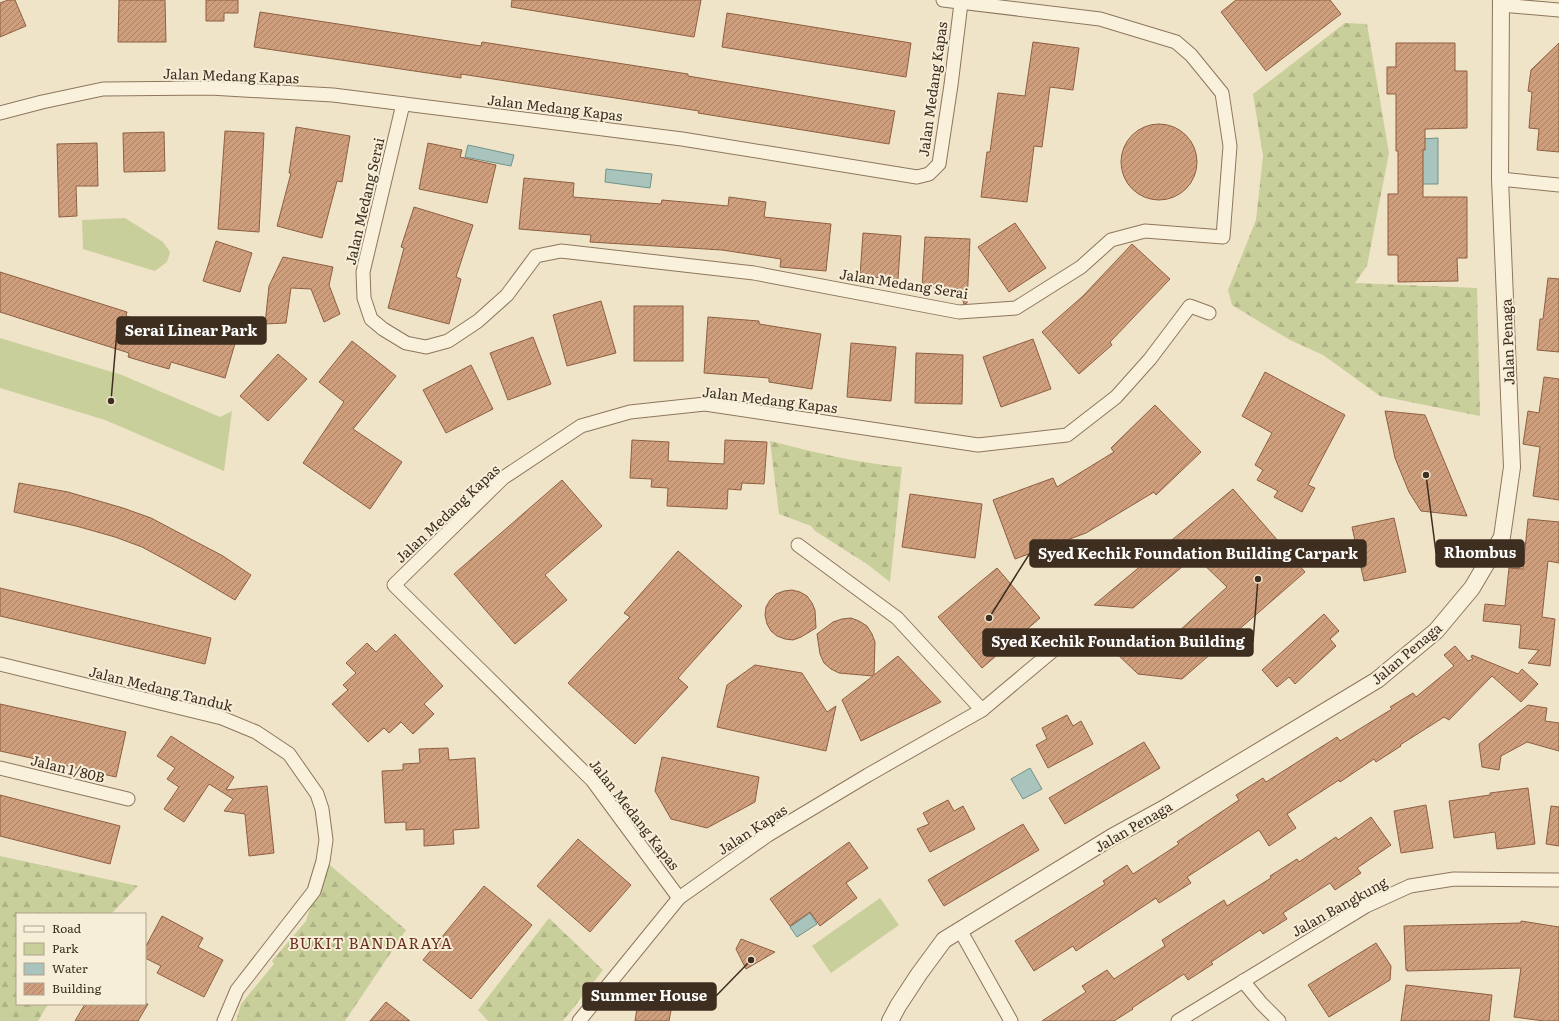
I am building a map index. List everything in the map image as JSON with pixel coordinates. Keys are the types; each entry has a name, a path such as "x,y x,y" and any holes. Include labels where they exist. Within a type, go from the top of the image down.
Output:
{"street":[{"name":"Jalan Medang Serai","path":"403,104 363,272 364,298 371,319 382,329 406,344 426,347 448,341 478,321 507,295 536,256 561,251 754,273 959,312 1016,308 1081,267 1111,240 1117,238 1144,231 1223,238 1230,146 1222,93 1191,55 1176,42 1100,19 943,0"},
{"name":"Jalan Medang Kapas","path":"0,113 103,89 210,88 273,90 333,95 682,139 917,177 929,174 939,164 951,85 960,3"},
{"path":"1501,3 1559,10"},
{"name":"Jalan Penaga","path":"890,1021 919,974 944,940 1112,837 1164,809 1377,680 1436,631 1472,588 1502,537 1512,467 1500,179 1501,3"},
{"path":"1500,179 1559,185"},
{"name":"Jalan Medang Kapas","path":"679,898 592,780 394,585 504,478 581,426 630,412 705,404 978,445 1067,435 1116,397 1150,359 1190,306 1209,313"},
{"path":"798,545 897,618 982,710"},
{"name":"Jalan Kapas","path":"579,1021 679,898 768,835 868,775 982,710 1068,638"},
{"name":"Jalan Medang Tanduk","path":"0,664 222,718 256,732 289,754 313,788 322,809 326,840 323,861 314,891 237,990 224,1021"},
{"name":"Jalan 1/80B","path":"0,768 128,799"},
{"name":"Jalan Bangkung","path":"1178,1021 1366,906 1410,886 1454,879 1559,880"},
{"path":"960,930 1011,1021"},
{"path":"1243,981 1261,1003 1279,1021"}],"green space":[{"path":"1345,23 1367,24 1389,153 1367,266 1355,283 1477,288 1480,416 1380,396 1323,355 1290,340 1232,305 1228,290 1256,220 1263,156 1253,94"},
{"path":"125,218 163,242 170,252 167,262 155,271 83,249 82,220"},
{"path":"0,338 122,375 220,417 232,411 224,471 105,420 0,388"},
{"path":"770,441 852,460 902,467 890,582 867,564 815,531 811,526 779,514"},
{"path":"0,856 138,886 112,913 16,913 16,1005 47,1005 38,1021 0,1021"},
{"path":"325,861 406,930 345,1021 236,1021 241,1004 274,964 272,961 306,921"},
{"path":"880,898 899,925 831,973 812,946"},
{"path":"549,918 603,970 563,1021 488,1021 478,1010"}],"water":[{"path":"1438,138 1438,184 1422,184 1421,139"},
{"path":"468,145 514,155 511,166 465,157"},
{"path":"606,169 652,174 650,188 605,182"},
{"path":"1030,768 1042,789 1023,799 1011,779"},
{"path":"810,913 817,924 797,937 790,927"}],"building":[{"path":"8,0 15,0 26,26 0,37 0,3"},
{"path":"119,0 165,0 166,42 118,42"},
{"path":"206,0 238,0 238,13 224,13 224,21 206,21"},
{"path":"512,0 701,0 694,37 511,7"},
{"path":"1236,0 1330,0 1341,14 1266,71 1221,12"},
{"path":"260,12 481,46 482,42 688,74 688,76 895,111 889,144 698,113 699,111 461,74 461,78 254,47"},
{"path":"727,13 911,43 906,77 722,47"},
{"path":"1033,42 1079,48 1073,90 1050,87 1042,147 1034,146 1027,202 981,197 987,152 990,152 998,93 1025,96"},
{"path":"1396,43 1455,43 1455,71 1467,71 1467,128 1425,129 1425,150 1423,150 1423,197 1467,197 1467,258 1457,258 1458,281 1398,282 1398,255 1388,255 1388,194 1398,194 1398,151 1396,151 1396,94 1387,94 1387,67 1396,67"},
{"path":"1559,43 1559,152 1537,150 1539,129 1529,128 1532,92 1528,91 1531,70"},
{"path":"1152,124 1166,124 1180,130 1191,141 1197,155 1197,169 1194,177 1186,189 1180,194 1166,200 1152,200 1138,194 1127,183 1121,169 1121,155 1127,141 1138,130"},
{"path":"296,127 350,136 342,182 337,181 322,238 277,226 291,173 289,173"},
{"path":"225,131 264,133 259,232 218,229"},
{"path":"164,132 165,171 124,172 123,133"},
{"path":"97,143 98,186 76,186 77,216 59,217 57,144"},
{"path":"428,143 462,150 460,157 496,165 487,203 419,189"},
{"path":"524,178 574,183 573,197 661,204 662,200 728,206 729,197 766,202 764,217 831,224 826,271 780,267 781,259 722,250 590,242 591,235 519,229"},
{"path":"414,207 473,225 456,277 461,279 449,324 388,308 404,248 401,247"},
{"path":"1015,223 1046,268 1009,292 978,247"},
{"path":"863,233 901,236 898,279 860,276"},
{"path":"925,237 970,239 967,303 964,304 959,289 922,287"},
{"path":"216,241 252,253 240,292 203,281"},
{"path":"1132,244 1170,279 1110,342 1112,345 1079,374 1042,332 1083,296"},
{"path":"283,257 333,267 329,285 340,314 324,322 311,289 291,288 286,323 265,324 269,286"},
{"path":"0,272 127,312 126,316 160,326 195,336 197,329 236,340 225,378 171,362 169,369 148,363 128,357 129,353 0,312"},
{"path":"1548,278 1559,279 1559,352 1537,350 1540,319 1543,319"},
{"path":"601,301 616,353 567,366 553,315"},
{"path":"634,306 683,306 683,361 634,361"},
{"path":"708,317 759,321 759,324 821,334 812,389 769,382 769,378 704,373"},
{"path":"533,337 551,384 508,400 490,353"},
{"path":"1033,339 1051,389 1001,407 983,357"},
{"path":"352,341 396,376 353,429 402,462 370,509 303,463 344,402 319,382"},
{"path":"851,343 896,347 891,401 847,397"},
{"path":"916,353 963,355 962,404 915,403"},
{"path":"278,354 307,379 268,421 240,396"},
{"path":"471,365 493,409 446,433 423,390"},
{"path":"1265,372 1345,415 1308,485 1315,488 1302,512 1274,497 1278,491 1257,480 1263,470 1255,465 1272,433 1242,416"},
{"path":"1544,377 1559,379 1559,500 1533,496 1540,447 1523,444 1528,411 1539,413"},
{"path":"1155,405 1201,452 1156,495 1154,492 1086,533 1015,559 993,500 1053,478 1057,487 1114,452 1111,448"},
{"path":"1385,411 1425,415 1467,516 1421,511 1409,492 1395,458"},
{"path":"632,440 669,442 668,461 724,464 725,440 767,442 764,484 742,483 741,490 728,489 727,509 667,506 668,488 651,487 652,479 630,478"},
{"path":"562,480 602,526 545,575 567,600 515,644 454,574"},
{"path":"19,483 68,492 151,518 223,556 251,575 235,600 142,547 115,537 76,526 14,512"},
{"path":"1233,489 1305,572 1182,679 1138,674 1115,652 1153,655 1227,587 1195,556 1133,608 1094,605"},
{"path":"910,494 982,504 975,558 902,547"},
{"path":"1394,518 1406,572 1364,581 1352,527"},
{"path":"1528,519 1559,522 1559,563 1548,561 1542,617 1555,619 1550,666 1528,663 1539,650 1519,648 1521,625 1483,621 1485,604 1505,606 1509,568 1523,569"},
{"path":"678,551 742,606 678,678 688,687 635,744 568,683 630,617 624,613"},
{"path":"997,568 1040,618 982,668 938,617"},
{"path":"0,588 211,638 205,664 0,616"},
{"path":"792,590 807,596 812,603 815,610 816,628 793,640 777,636 771,631 767,624 765,615 766,607 776,594"},
{"path":"1324,614 1339,631 1330,639 1336,646 1295,684 1289,677 1277,687 1262,670"},
{"path":"851,618 867,626 872,634 875,642 874,675 898,656 941,702 861,741 842,700 873,676 839,673 831,669 824,663 820,654 817,634 833,622"},
{"path":"395,634 443,686 424,704 434,714 413,734 401,722 389,733 384,728 368,742 332,704 348,690 343,685 356,673 346,663 367,643 376,652"},
{"path":"1455,646 1468,661 1473,659 1471,657 1472,655 1518,674 1522,669 1538,684 1521,702 1492,676 1449,720 1444,717 1376,762 1374,759 1340,782 1339,780 1287,814 1296,828 1269,846 1259,830 1187,877 1191,883 1159,903 1156,898 1076,951 1073,946 1034,971 1015,941 1105,884 1103,881 1127,865 1133,874 1179,844 1177,842 1239,800 1236,795 1263,778 1266,782 1337,737 1340,741 1392,709 1390,707 1413,693 1416,697 1454,666 1444,655"},
{"path":"755,665 802,673 827,712 836,706 826,751 717,727 727,685"},
{"path":"0,704 126,732 116,777 0,751"},
{"path":"1528,705 1547,708 1545,721 1559,723 1559,751 1527,742 1501,756 1499,770 1482,767 1479,744"},
{"path":"1067,715 1073,726 1081,721 1093,744 1048,768 1036,745 1047,739 1042,728"},
{"path":"171,736 234,777 226,790 267,786 274,853 249,856 245,814 224,811 233,799 209,784 184,822 164,809 179,787 167,779 175,768 157,756"},
{"path":"1144,742 1160,768 1065,824 1049,798"},
{"path":"448,748 449,760 475,758 479,828 453,830 454,844 424,846 424,829 406,830 406,822 385,823 382,771 403,770 403,764 420,763 419,749"},
{"path":"662,757 759,777 755,802 707,828 671,819 655,791"},
{"path":"1528,788 1535,844 1497,849 1495,832 1454,838 1449,801 1490,795 1490,793"},
{"path":"0,795 120,826 110,864 0,836"},
{"path":"948,800 954,811 963,806 975,829 930,852 917,829 929,824 923,813"},
{"path":"1426,805 1433,848 1401,853 1394,811"},
{"path":"1551,806 1559,807 1559,846 1546,844"},
{"path":"1371,817 1391,845 1357,868 1361,873 1335,890 1330,883 1283,913 1287,919 1263,934 1260,930 1211,962 1213,964 1188,980 1184,974 1114,1021 1042,1021 1086,992 1082,986 1107,970 1114,979 1165,946 1162,940 1224,900 1227,906 1271,878 1270,876 1297,859 1299,862 1336,837 1338,840"},
{"path":"1023,824 1039,850 944,906 928,880"},
{"path":"578,839 631,885 590,932 537,886"},
{"path":"849,842 868,868 846,883 857,898 820,926 810,912 790,926 770,899"},
{"path":"484,886 532,925 471,999 423,960"},
{"path":"162,916 203,938 198,947 223,960 204,997 157,973 161,966 146,958 146,946"},
{"path":"1521,921 1559,927 1559,1021 1544,1021 1514,1017 1521,968 1406,970 1404,926 1521,923"},
{"path":"741,939 775,952 746,969 736,949"},
{"path":"1376,943 1391,966 1390,980 1329,1017 1308,985"},
{"path":"1406,985 1492,995 1489,1021 1401,1021"},
{"path":"640,988 674,995 669,1021 635,1021"},
{"path":"386,1002 410,1021 370,1021"},
{"path":"148,1004 138,1021 75,1021 84,1005"}],"place":[{"name":"Serai Linear Park","path":"111,401"},
{"name":"Rhombus","path":"1426,475"},
{"name":"Syed Kechik Foundation Building","path":"1258,579"},
{"name":"Syed Kechik Foundation Building Carpark","path":"989,618"},
{"name":"Summer House","path":"751,960"}],"district":[{"name":"BUKIT BANDARAYA","path":"371,942"}]}
